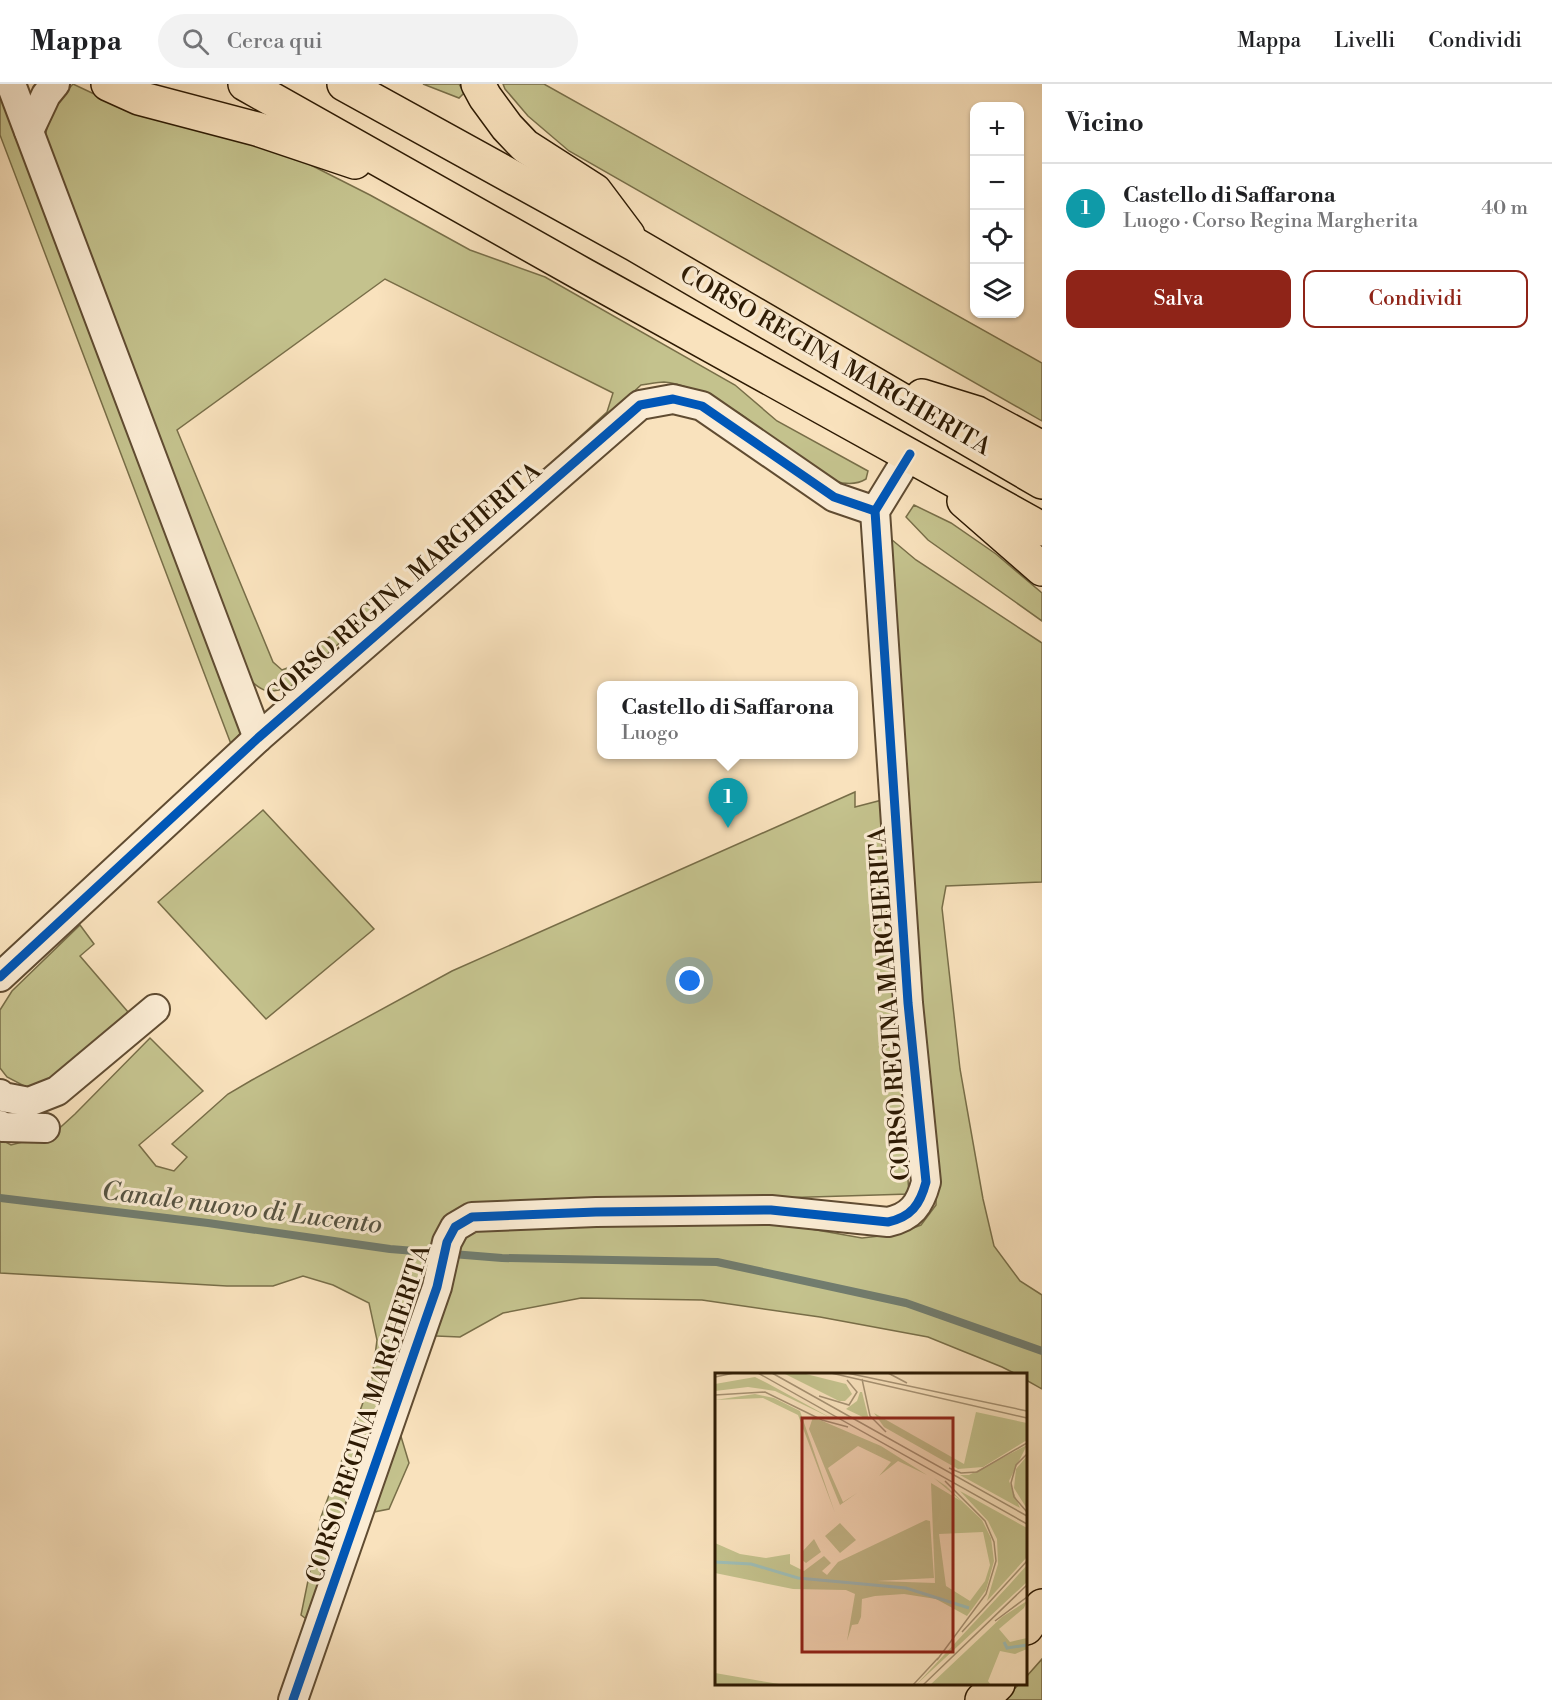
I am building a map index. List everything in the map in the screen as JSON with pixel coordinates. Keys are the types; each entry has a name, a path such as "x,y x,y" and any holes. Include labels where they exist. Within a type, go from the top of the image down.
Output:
{"main road":[{"path":"108,84 139,98 257,129 436,190"},
{"name":"CORSO REGINA MARGHERITA","path":"245,84 1042,529"},
{"name":"CORSO REGINA MARGHERITA","path":"344,84 634,244 1042,482"},
{"path":"478,84 507,127 525,146 595,191 634,244"},
{"path":"869,380 977,413 1042,448"},
{"path":"910,454 1042,569"},
{"path":"1027,1627 1042,1606"},
{"path":"1027,1652 1042,1636"},
{"path":"972,1700 983,1685"},
{"path":"982,1700 996,1685"}],"street":[{"name":"CORSO REGINA MARGHERITA","path":"11,84 258,738"},
{"path":"29,131 46,95 55,84"},
{"name":"CORSO REGINA MARGHERITA","path":"0,977 258,738 640,405 673,399 702,406 834,497 875,511"},
{"name":"CORSO REGINA MARGHERITA","path":"293,1700 437,1287 445,1253 455,1227 472,1217 596,1212 771,1210 888,1222 910,1214 918,1204 926,1182 908,1003 875,511 910,454"},
{"path":"0,1094 3,1097 30,1102 57,1091 155,1009"},
{"path":"0,1125 45,1128"}],"shaded area":[{"path":"0,84 244,729 231,744 0,135"},
{"path":"73,84 124,108 291,155 470,250 545,277 735,385 777,421 868,471 866,479 851,483 834,481 817,473 737,412 692,389 664,382 641,385 529,489 526,486 607,412 613,393 385,279 177,430 273,662 282,670 298,664 374,598 381,606 290,687 266,691 247,677 45,137 55,108"},
{"path":"423,84 459,84 464,93 459,98"},
{"path":"503,84 544,84 1042,363 1042,421 569,151 528,116"},
{"path":"914,505 951,523 996,554 1042,593 1042,621 928,540 906,517"},
{"path":"891,539 916,560 1042,643 1042,882 946,886 942,908 960,1069 983,1199 994,1246 1020,1281 1042,1295 1042,1389 1027,1381 1027,1373 1014,1373 928,1337 820,1317 702,1300 581,1298 503,1313 460,1337 412,1335 390,1400 409,1463 389,1509 349,1517 313,1624 301,1615 321,1517 372,1378 377,1340 369,1303 333,1285 303,1276 273,1286 227,1286 0,1273 0,1139 11,1145 53,1134 150,1038 203,1091 139,1145 156,1166 174,1171 187,1157 172,1144 228,1094 252,1080 452,971 855,792 855,807 882,800 909,1194 521,1206 777,1223 862,1238 897,1234 921,1225 936,1205 936,1181 917,1005"},
{"path":"263,810 374,929 266,1019 158,902"},
{"path":"80,925 94,944 80,956 128,1012 45,1085 28,1088 7,1077 0,1068 0,1010 12,991"},
{"path":"1042,1659 1042,1700 1004,1700 1018,1685 1027,1685 1027,1676"}],"waterway":[{"name":"Canale nuovo di Lucento","path":"0,1198 208,1223 390,1249 502,1258 717,1262 906,1303 1042,1351"}],"cycle path":[{"path":"0,977 258,738 640,405 673,399 702,406 834,497 875,511"},
{"path":"293,1700 437,1287 447,1242 455,1227 472,1217 596,1212 771,1210 888,1222 909,1213 921,1197 926,1182 908,1003 875,511 910,454"}],"place":[{"name":"Castello di Saffarona","path":"728,828"}]}
